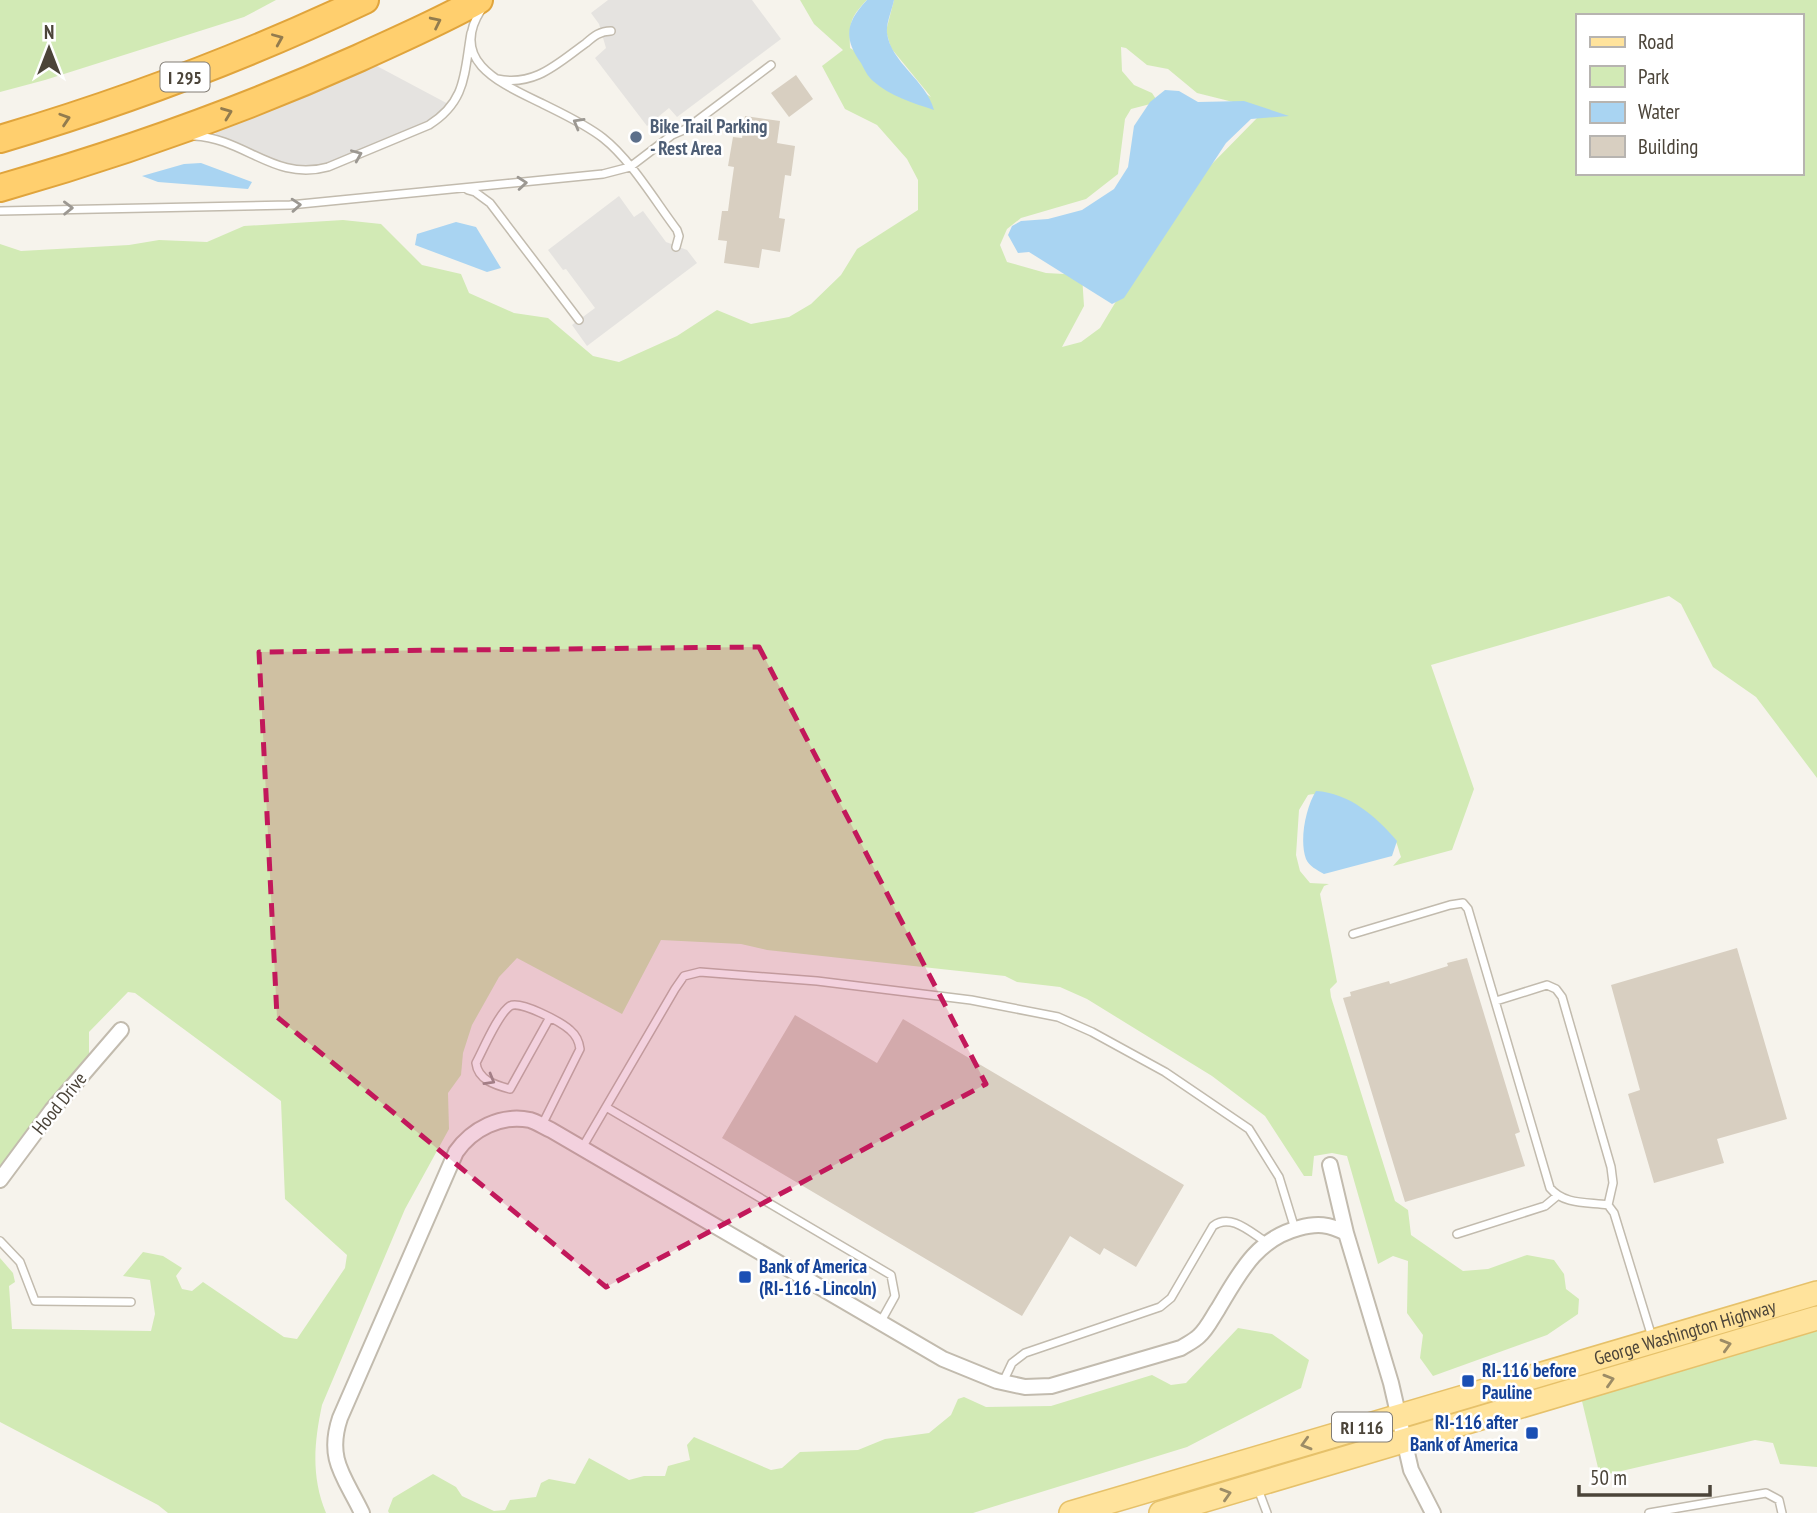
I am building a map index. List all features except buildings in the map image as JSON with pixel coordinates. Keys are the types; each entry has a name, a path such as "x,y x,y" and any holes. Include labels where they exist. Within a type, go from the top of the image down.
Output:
{"highway":[{"name":"I 295","path":"0,139 216,65 365,0"},
{"path":"0,188 152,141 326,73 479,0"}],"main road":[{"name":"George Washington Highway","path":"1071,1513 1817,1293"},
{"name":"George Washington Highway","path":"1161,1513 1817,1318"},
{"path":"1653,1341 1660,1365"}],"street":[{"name":"Hood Drive","path":"0,1180 52,1110 121,1030"},
{"path":"362,1513 341,1475 336,1460 336,1431 456,1152 469,1136 484,1126 506,1120 530,1120 952,1363 1002,1382 1025,1387 1051,1386 1181,1348 1199,1337 1247,1261 1266,1242 1295,1229 1329,1224 1346,1233"},
{"path":"1330,1165 1346,1233 1399,1416 1411,1470 1433,1513"}],"lane":[{"path":"152,141 204,136 223,141 286,169 301,171 328,167 429,125 442,117 452,106 463,84 471,33 477,16 488,0"},
{"path":"491,78 514,82 540,76 597,35 611,31"},
{"path":"471,33 478,62 491,78 596,133 612,146 677,230 676,247"},
{"path":"0,211 268,206 578,178 629,167 771,65"},
{"path":"460,189 475,192 490,203 579,320"},
{"path":"1353,934 1463,903 1470,915 1550,1188 1557,1196 1567,1200 1608,1205 1614,1213 1632,1280 1653,1341"},
{"path":"582,1148 684,976 700,972 817,981 971,1000 1058,1017 1092,1032 1165,1072 1249,1129 1279,1177 1295,1229"},
{"path":"1496,1001 1547,985 1556,989 1562,997 1611,1167 1613,1183 1608,1205"},
{"path":"542,1126 580,1049 578,1040 569,1028 523,1004 512,1005 503,1013 476,1063 477,1072 482,1077 510,1089 548,1019"},
{"path":"606,1107 891,1275 895,1296 880,1323"},
{"path":"1457,1234 1545,1206 1557,1196"},
{"path":"1002,1382 1012,1363 1025,1353 1160,1307 1171,1298 1213,1226 1220,1221 1231,1221 1266,1242"},
{"path":"0,1241 20,1262 35,1301 131,1302"},
{"path":"1256,1485 1268,1513"},
{"path":"1649,1513 1766,1493 1779,1500 1782,1513"}],"highlighted area":[{"path":"759,647 986,1084 606,1287 277,1017 259,652"}],"green space":[{"path":"0,0 276,0 244,17 0,92"},
{"path":"800,0 867,0 852,21 850,48 931,97 891,48 886,31 894,0 1817,0 1817,778 1756,697 1713,667 1681,604 1669,596 1431,665 1474,789 1452,850 1393,866 1401,857 1396,842 1390,834 1368,818 1341,803 1316,795 1308,795 1299,810 1296,855 1300,871 1310,883 1329,884 1324,886 1320,894 1337,982 1330,989 1331,997 1395,1201 1408,1210 1411,1235 1463,1271 1488,1269 1527,1255 1554,1260 1564,1274 1566,1289 1579,1299 1578,1314 1547,1335 1433,1376 1420,1358 1423,1335 1407,1313 1408,1261 1393,1256 1378,1264 1347,1156 1332,1153 1314,1156 1312,1176 1304,1176 1265,1116 1212,1076 1087,999 1060,987 1017,982 1005,976 767,950 741,944 661,940 622,1014 517,958 499,977 472,1025 463,1053 461,1075 448,1093 449,1129 405,1209 322,1405 315,1460 318,1486 326,1513 168,1513 158,1505 0,1422 0,1258 13,1273 15,1282 9,1286 12,1329 151,1331 155,1314 150,1280 123,1276 143,1252 163,1256 182,1268 176,1276 182,1289 192,1291 203,1282 284,1337 297,1339 345,1268 347,1255 285,1199 281,1101 135,993 128,992 89,1032 89,1071 0,1180 0,244 21,251 129,245 159,240 207,242 244,226 343,220 381,224 422,265 461,274 469,293 514,313 548,318 593,356 619,362 677,336 717,310 751,324 789,317 811,304 841,275 857,249 918,210 918,180 907,159 877,125 845,109 822,66 843,50 814,24","holes":["1121,47 1147,65 1168,69 1197,93 1261,109 1259,116 1206,170 1100,328 1081,342 1062,347 1084,306 1082,275 1046,273 1007,262 1000,245 1007,229 1021,218 1086,199 1118,174 1125,119 1131,109 1158,102 1152,93 1134,85 1122,71"]},
{"path":"1817,1327 1817,1467 1780,1464 1773,1443 1755,1440 1600,1476 1581,1397"},
{"path":"1238,1328 1272,1334 1309,1360 1301,1388 1187,1447 973,1513 388,1511 393,1498 433,1474 456,1487 462,1496 494,1511 505,1510 510,1500 536,1497 541,1483 549,1479 575,1484 589,1458 629,1480 644,1476 665,1476 668,1466 690,1460 687,1445 694,1437 771,1470 782,1468 800,1452 858,1450 885,1439 929,1433 951,1415 958,1399 964,1397 986,1407 1051,1406 1152,1375 1171,1385 1186,1383"}],"shaded area":[{"path":"608,0 752,0 781,39 677,117 669,108 647,126 595,58 606,48 599,24 591,13"},
{"path":"360,57 452,106 442,117 328,167 301,171 224,141 203,122"},
{"path":"619,196 634,217 643,211 666,242 687,250 697,263 587,346 572,325 595,308 548,250"}],"water":[{"path":"867,0 894,0 887,29 890,44 930,99 934,110 887,91 866,73 851,46 849,30"},
{"path":"1165,90 1179,91 1198,102 1244,101 1289,116 1251,119 1226,143 1124,298 1112,304 1029,252 1018,253 1008,235 1012,226 1021,221 1048,219 1082,210 1114,189 1128,167 1134,126 1150,102"},
{"path":"201,163 252,182 248,189 158,182 142,176 184,164"},
{"path":"456,222 476,227 501,268 487,272 415,245 417,234"},
{"path":"1316,791 1340,796 1371,815 1397,841 1392,856 1324,874 1311,866 1304,851 1303,833"}],"place":[{"name":"Bike Trail Parking - Rest Area","path":"636,137"},
{"name":"Bank of America (RI-116 - Lincoln)","path":"745,1277"},
{"name":"RI-116 before Pauline","path":"1468,1381"},
{"name":"RI-116 after Bank of America","path":"1532,1433"}]}
